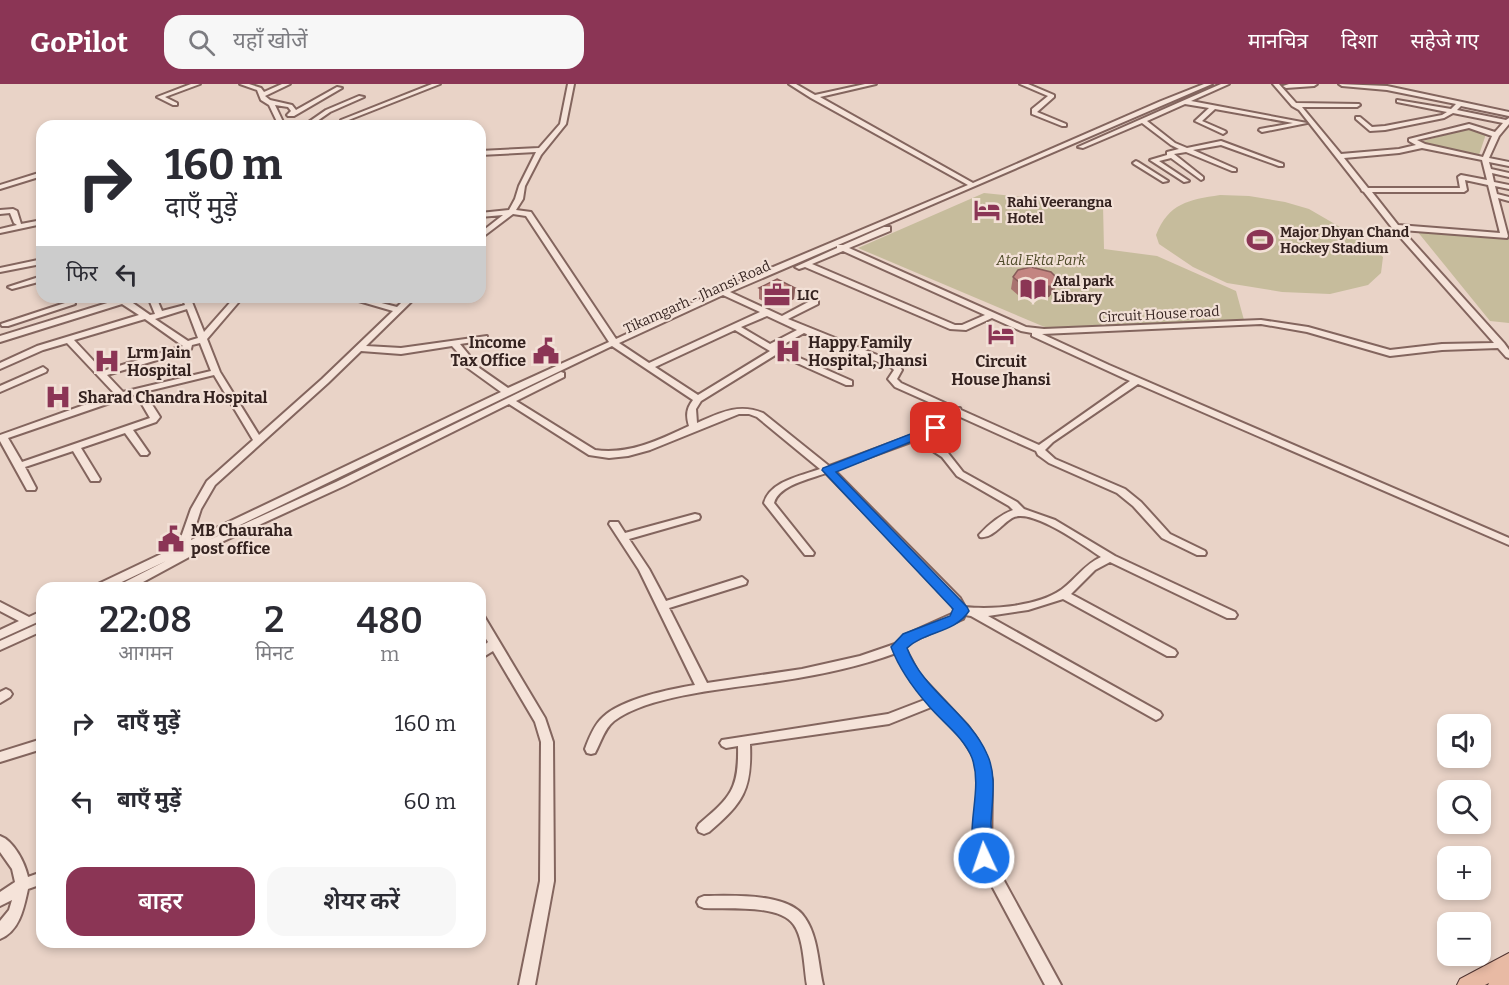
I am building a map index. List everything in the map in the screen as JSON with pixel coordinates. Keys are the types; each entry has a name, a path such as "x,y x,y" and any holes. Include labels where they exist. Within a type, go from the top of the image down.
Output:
{"main road":[{"path":"1467,985 1509,962"},
{"path":"1498,985 1509,979"}],"street":[{"path":"175,104 160,98 197,84"},
{"path":"243,84 259,88 263,99 271,104 279,120"},
{"path":"262,95 287,84"},
{"path":"344,120 437,84"},
{"path":"486,231 519,199 522,186 540,152 563,124 571,84"},
{"path":"792,84 973,185"},
{"path":"813,97 873,84"},
{"path":"1023,84 1051,94 1052,97 1034,110 1034,113 1064,125"},
{"name":"Tikamgarh - Jhansi Road","path":"185,551 323,487 615,345 833,244 1209,84"},
{"name":"Tikamgarh - Jhansi Road","path":"728,293 805,264 1226,84"},
{"path":"1276,84 1299,106 1357,105"},
{"path":"1285,85 1314,84"},
{"path":"1342,84 1387,88 1509,114"},
{"path":"1285,85 1309,123 1339,156 1396,227 1509,355"},
{"path":"286,120 339,88"},
{"path":"314,120 361,96"},
{"path":"1197,96 1256,109"},
{"path":"1396,227 1507,236 1497,209 1485,159 1497,134 1508,121 1399,101"},
{"path":"268,102 290,106 294,111 292,115"},
{"path":"1184,102 1309,123"},
{"path":"1358,118 1372,129 1437,117 1453,111 1460,103"},
{"path":"1215,107 1198,121 1223,132"},
{"path":"1437,117 1497,134 1509,135"},
{"path":"1143,121 1182,149 1233,170"},
{"path":"1262,130 1309,123"},
{"path":"1469,126 1411,140 1423,146 1509,164"},
{"path":"1171,156 1170,152 1221,143 1281,165"},
{"path":"1339,156 1399,151 1423,146"},
{"path":"486,155 540,152"},
{"path":"1186,181 1153,160 1171,156 1201,178"},
{"path":"1136,163 1165,181"},
{"path":"1011,168 1020,172"},
{"path":"1488,170 1509,175"},
{"path":"1154,174 1170,171"},
{"path":"0,187 36,176"},
{"path":"1364,189 1464,190 1461,177 1509,187"},
{"path":"1494,195 1509,199"},
{"path":"519,199 615,345 698,399"},
{"path":"486,208 506,213"},
{"path":"1497,209 1509,212"},
{"path":"0,212 13,211 18,223"},
{"path":"486,215 528,214"},
{"path":"0,229 18,223 36,221"},
{"path":"0,229 36,221"},
{"name":"Circuit House road","path":"833,244 1024,329 1044,332 1076,332 1261,322 1299,327 1390,353 1442,346 1501,345"},
{"path":"0,270 36,262"},
{"path":"805,264 953,327 963,327 993,314"},
{"path":"12,287 36,281"},
{"path":"728,293 804,330 894,364 898,370 892,382 1040,449 1041,453 1052,461 1121,491 1137,504 1166,536 1201,553"},
{"path":"783,319 815,302"},
{"path":"3,323 71,303"},
{"path":"0,339 109,303"},
{"path":"127,303 188,344"},
{"path":"155,303 160,315"},
{"path":"0,366 40,348 160,315 186,303"},
{"path":"188,303 216,372 258,441"},
{"path":"101,374 184,349 188,344 203,339 228,303"},
{"path":"372,303 398,310"},
{"path":"133,582 185,551 196,509 210,483 360,348 406,303"},
{"path":"648,367 768,312"},
{"path":"3,323 24,331 40,348"},
{"path":"735,327 773,349 849,383"},
{"path":"1024,329 1136,381 1509,542"},
{"path":"695,429 690,418 690,409 698,399 804,330"},
{"path":"1071,351 1076,332"},
{"path":"360,348 401,351 484,338"},
{"path":"68,339 121,395"},
{"path":"454,343 465,355 468,364 508,396 592,453 600,456 621,454 695,429 739,411 751,411 760,415 828,470 956,601 961,611"},
{"path":"0,389 43,370"},
{"path":"31,488 1,438 121,395 216,372"},
{"path":"1040,449 1136,381"},
{"path":"19,466 155,417 139,391"},
{"path":"808,553 770,503 771,496 778,489 936,428 957,410"},
{"path":"127,429 144,453"},
{"path":"917,436 945,455 960,474 1013,504 1021,512 1049,522 1111,558 1231,615"},
{"path":"76,447 95,479"},
{"path":"984,535 1015,513 1021,512"},
{"path":"623,537 695,517"},
{"path":"614,524 663,606 703,688"},
{"path":"114,582 185,551"},
{"path":"975,614 1046,602 1063,594 1101,562 1111,558"},
{"path":"663,606 742,581"},
{"path":"1063,594 1171,653"},
{"path":"0,606 28,621"},
{"path":"961,611 975,614 1156,715"},
{"path":"591,749 597,734 611,716 638,705 703,688 870,659 899,647 909,638 955,619 961,611"},
{"path":"0,634 36,618"},
{"path":"0,646 36,629"},
{"path":"486,629 541,721 547,742 547,881 527,985"},
{"path":"486,650 495,643"},
{"path":"899,647 904,661 934,701 966,734 980,756 985,777 982,837 984,858 1053,985"},
{"path":"726,743 889,719 934,701"},
{"path":"704,828 723,813 741,790 746,771 744,741"},
{"path":"0,757 36,746"},
{"path":"0,842 19,868 22,885 16,913 0,932"},
{"path":"0,900 22,885 36,880"},
{"path":"704,902 773,906 792,913 799,920 804,932 815,985"}],"green space":[{"path":"1466,129 1486,134 1479,155 1420,142"},
{"name":"Atal Ekta Park","path":"984,193 1103,205 1104,249 1157,256 1236,291 1244,320 1047,328 858,248"},
{"name":"Major Dhyan Chand Hockey Stadium","path":"1220,195 1249,196 1309,209 1371,245 1383,257 1381,273 1368,285 1330,294 1282,292 1227,283 1193,267 1159,244 1156,235 1161,224 1174,210 1189,201"},
{"path":"1417,231 1509,238 1509,323 1490,321"}],"building":[{"path":"1031,267 1051,272 1057,278 1051,286 1038,287 1020,283 1013,277 1018,270"},
{"path":"777,279 795,288 777,296 759,288"}],"place":[{"name":"Rahi Veerangna Hotel","path":"987,210"},
{"name":"Major Dhyan Chand Hockey Stadium","path":"1260,240"},
{"name":"Atal park Library","path":"1033,289"},
{"name":"LIC","path":"777,295"},
{"name":"Circuit House Jhansi","path":"1001,334"},
{"name":"Income Tax Office","path":"546,351"},
{"name":"Happy Family Hospital, Jhansi","path":"788,351"},
{"name":"Lrm Jain Hospital","path":"107,361"},
{"name":"Sharad Chandra Hospital","path":"58,397"},
{"name":"MB Chauraha post office","path":"171,539"}],"route":[{"path":"936,428 828,470 960,607 959,616 955,619 909,638 899,647 904,661 934,701 966,734 980,756 985,777 982,837 984,858"}]}
